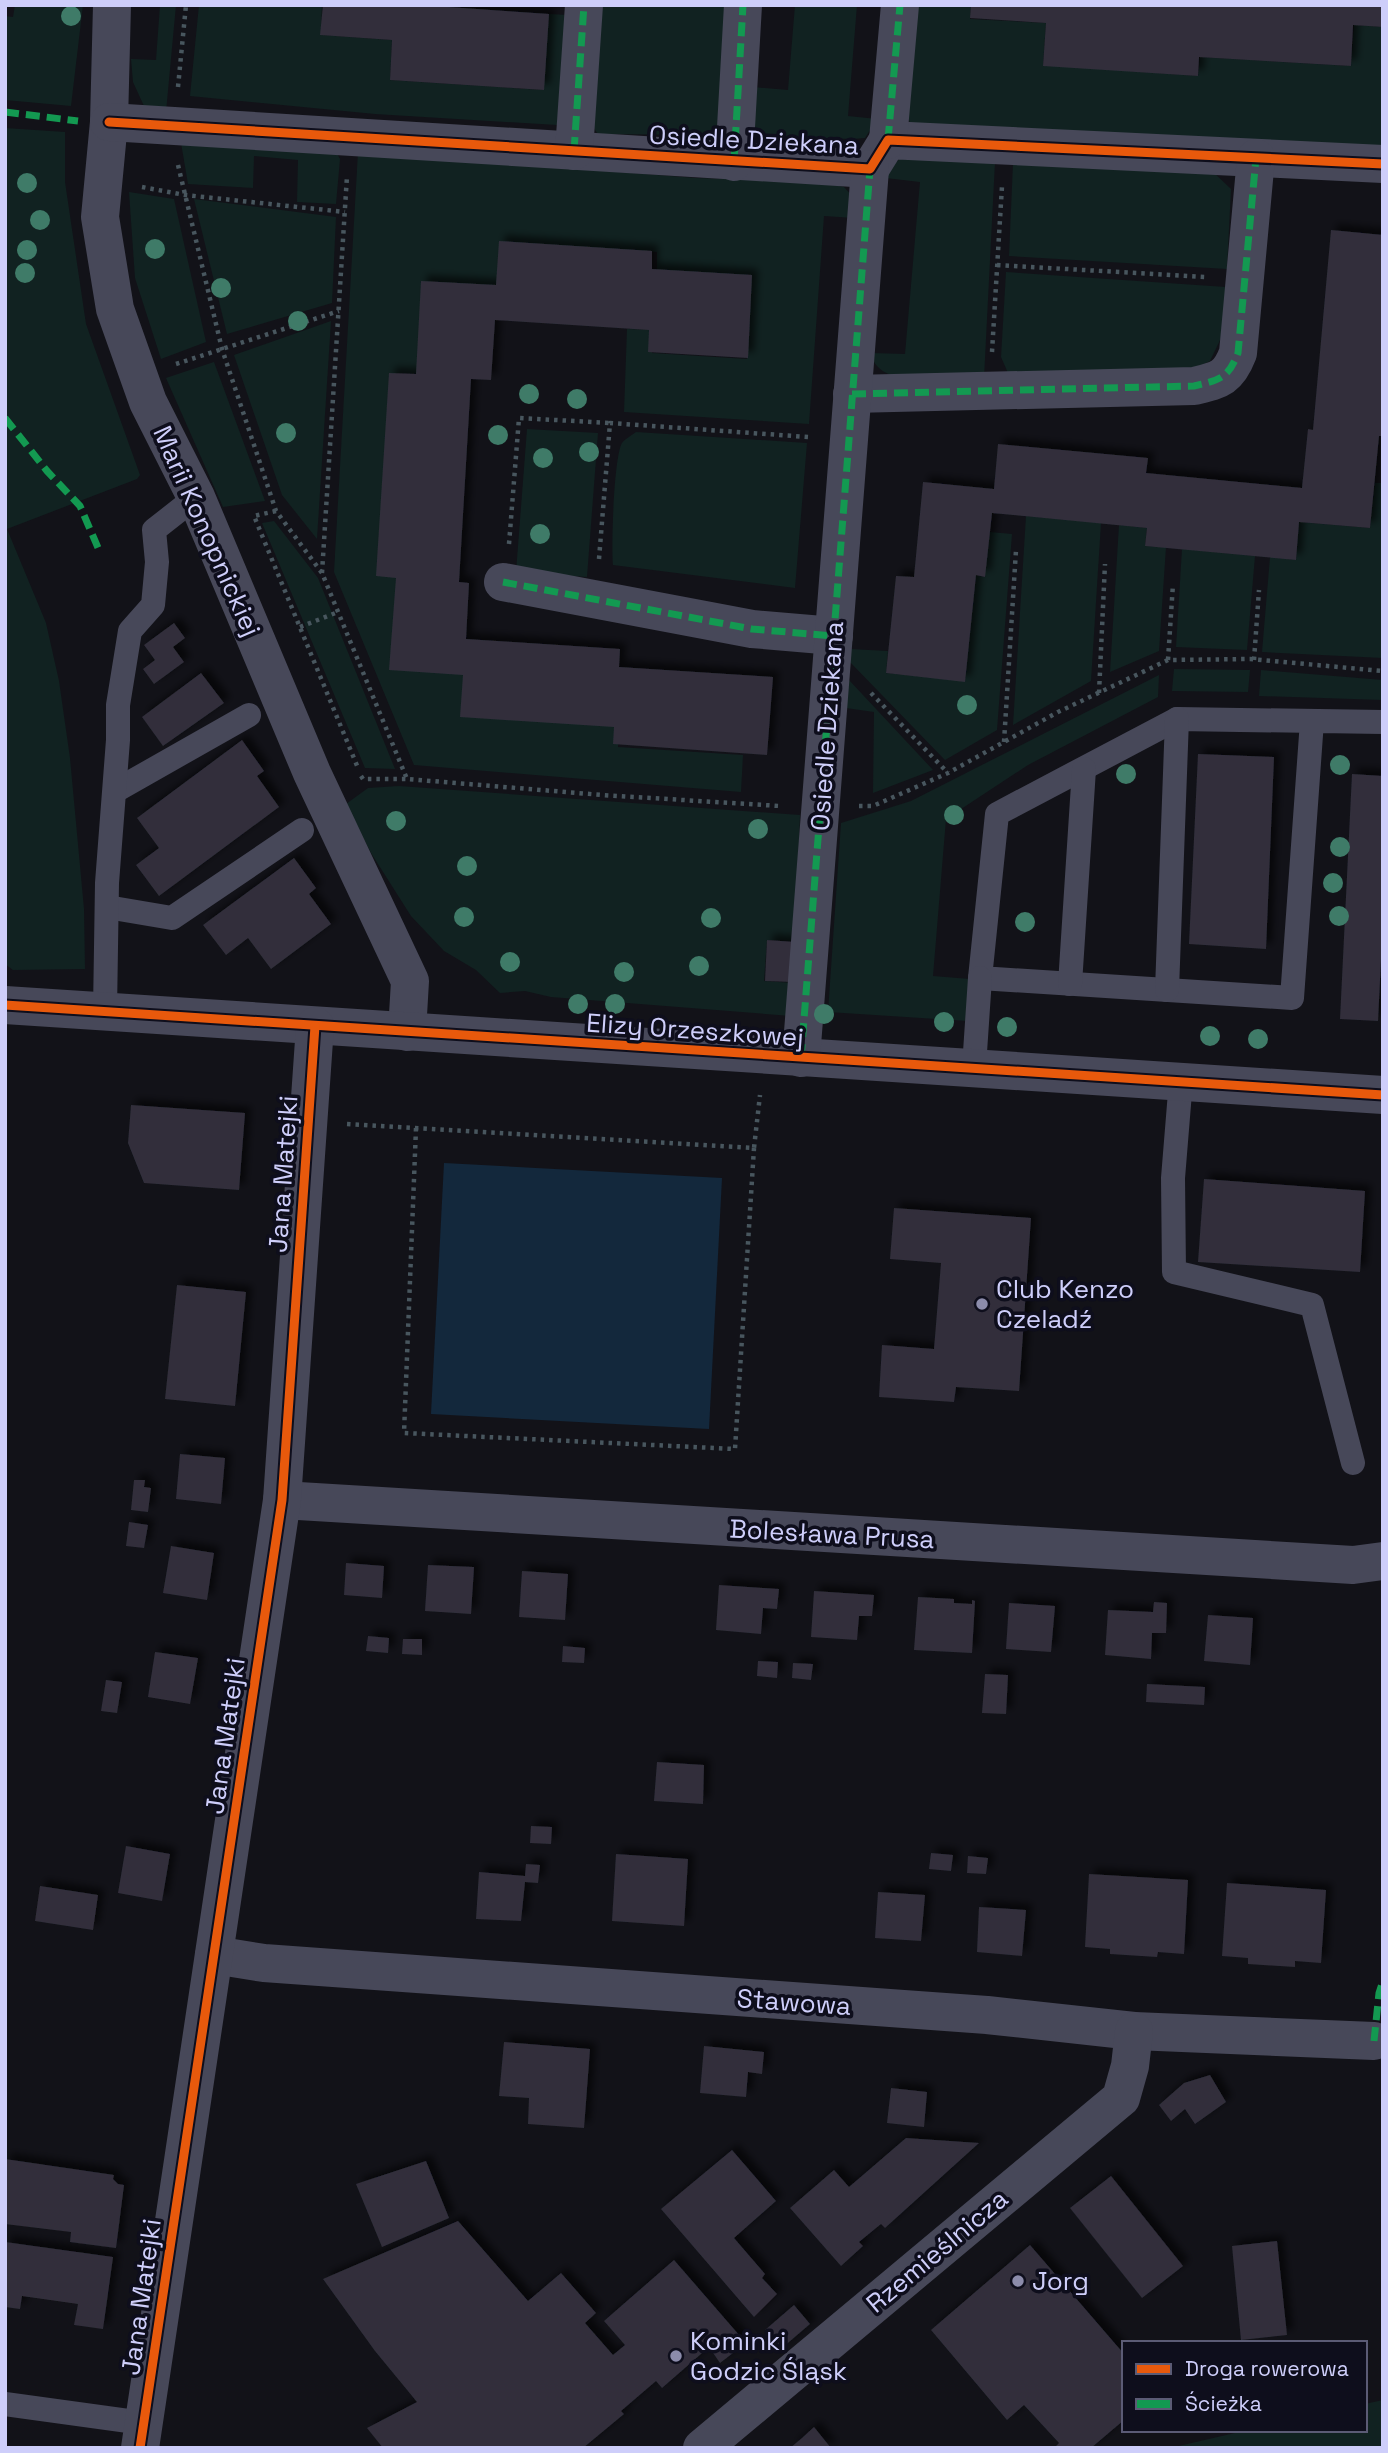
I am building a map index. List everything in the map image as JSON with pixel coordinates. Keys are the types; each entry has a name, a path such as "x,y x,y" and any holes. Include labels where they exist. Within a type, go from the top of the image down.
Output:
{"street":[{"name":"Marii Konopnickiej","path":"112,5 109,122 100,217 115,309 148,402 196,497 312,773 410,981 407,1032"},
{"path":"574,151 584,5"},
{"name":"Osiedle Dziekana","path":"734,162 743,5"},
{"name":"Osiedle Dziekana","path":"801,1058 852,394 879,155 900,5"},
{"name":"Osiedle Dziekana","path":"109,122 734,162 1005,146 1383,164"},
{"path":"852,394 1194,386 1219,380 1232,369 1238,353 1256,158"},
{"path":"506,565 596,601 833,645"},
{"name":"Elizy Orzeszkowej","path":"5,1005 1383,1094"},
{"name":"Jana Matejki","path":"141,2436 282,1500 315,1026"},
{"name":"Bolesława Prusa","path":"282,1500 1353,1565 1383,1561"},
{"name":"Stawowa","path":"214,1955 264,1963 987,2015 1134,2031 1379,2041"},
{"name":"Rzemieślnicza","path":"702,2448 1121,2098 1130,2066 1134,2031"}],"lane":[{"path":"105,1011 107,907 118,705 130,631 153,605 157,562 154,530 196,497"},
{"path":"115,791 249,715"},
{"path":"1167,990 1177,719"},
{"path":"974,1067 997,814 1177,719 1383,722"},
{"path":"980,978 1292,998 1312,721"},
{"path":"1070,984 1084,769"},
{"path":"107,907 172,918 302,830"},
{"path":"1181,1080 1173,1178 1174,1272 1312,1305 1353,1463"},
{"path":"5,2404 141,2436"}],"path":[{"path":"322,573 350,137"},
{"path":"989,391 1005,146"},
{"path":"130,184 185,195 345,212"},
{"path":"997,265 1245,279"},
{"path":"139,377 339,311"},
{"path":"506,565 519,418 849,440"},
{"path":"596,601 610,424"},
{"path":"276,511 254,516 363,779 408,779"},
{"path":"1004,743 1016,551"},
{"path":"1099,693 1105,564"},
{"path":"1168,660 1173,584"},
{"path":"1254,660 1259,590"},
{"path":"300,627 338,612"},
{"path":"833,645 948,773"},
{"path":"416,1128 404,1433 735,1449 754,1148 762,1082"},
{"path":"308,1122 754,1148"}],"shaded area":[{"path":"15,5 83,5 71,106 5,100 5,16 13,17"},
{"path":"160,5 176,5 166,112 144,106 133,82 131,59 156,60"},
{"path":"199,5 322,5 321,35 392,40 390,80 543,90 549,14 568,15 557,125 375,114 190,96"},
{"path":"595,5 727,5 717,135 598,134 588,120"},
{"path":"795,5 857,5 848,116 877,119 865,138 774,137 760,134 752,123 753,87 788,90"},
{"path":"912,5 971,5 970,19 1046,23 1043,65 1198,76 1200,57 1351,66 1354,25 1383,27 1383,150 911,125 905,111"},
{"path":"5,128 65,132 65,182 86,324 140,475 137,479 7,529 46,623 59,681 70,758 84,909 85,969 13,970 5,964"},
{"path":"180,137 335,150 340,159 336,204 297,202 298,160 254,156 253,188 188,184"},
{"path":"358,152 696,178 821,182 844,187 853,197 854,218 824,216 809,424 624,412 627,329 654,330 652,353 747,359 751,278 657,272 657,252 503,243 501,285 422,374 396,373 382,573 400,574 467,673 619,726 618,747 743,755 741,792 414,765 334,572"},
{"path":"901,158 995,162 984,378 902,378 887,373 876,365 871,353 905,354 920,182 886,178 887,169"},
{"path":"1013,163 1212,171 1231,189 1227,269 1009,256"},
{"path":"129,192 174,199 206,342 161,359 135,278"},
{"path":"194,199 336,217 332,303 227,334"},
{"path":"1006,272 1226,287 1221,338 1210,361 1191,370 1008,373 1001,357"},
{"path":"331,321 317,539 282,495 234,355"},
{"path":"214,362 265,501 223,507 166,378"},
{"path":"527,429 598,433 587,577 516,572"},
{"path":"636,432 807,443 795,588 613,565 614,502 619,451 622,443"},
{"path":"1375,483 1383,483 1383,658 1262,652 1270,557 1296,560 1299,522 1370,528"},
{"path":"1026,516 1101,523 1091,681 1013,725"},
{"path":"274,521 318,578 395,769 365,768 262,523"},
{"path":"1119,525 1147,528 1145,546 1166,547 1159,651 1110,672"},
{"path":"990,532 1012,534 997,730 945,760 849,661 850,649 888,651 886,673 965,681 976,575 984,577"},
{"path":"1182,549 1255,556 1247,650 1176,647"},
{"path":"1174,669 1250,670 1248,692 1172,691"},
{"path":"1261,670 1383,680 1383,700 1259,696"},
{"path":"1159,675 1158,697 1028,765 946,819 933,976 970,979 968,1021 828,1012 841,823 911,801"},
{"path":"848,679 933,770 873,793 874,712 846,708"},
{"path":"399,786 800,815 795,941 767,940 764,981 793,983 791,1016 551,997 525,991 500,993 476,970 444,951 411,916 371,853 346,804 368,788"},
{"path":"1383,2400 1383,2448 1170,2448 1239,2432 1367,2432 1367,2404"}],"water":[{"path":"444,1163 722,1178 709,1429 431,1414"}],"building":[{"path":"323,5 420,5 549,14 544,90 390,80 392,40 320,35"},
{"path":"971,5 1383,5 1383,27 1353,25 1351,66 1199,57 1198,76 1043,66 1046,23 970,18"},
{"path":"1331,230 1383,235 1383,436 1379,436 1370,528 1299,522 1296,560 1145,546 1147,528 992,513 985,577 976,575 965,682 886,673 896,576 914,577 923,482 994,489 998,444 1148,458 1146,473 1302,488 1308,429 1313,430"},
{"path":"499,241 652,251 652,269 752,275 748,358 648,352 649,330 495,320 491,380 471,379 459,582 469,583 466,639 620,649 619,667 773,677 767,755 613,744 614,727 460,717 463,675 389,670 396,578 376,576 389,373 416,374 421,281 496,285"},
{"path":"174,623 185,638 173,647 184,662 154,684 143,669 155,660 144,645"},
{"path":"201,673 224,703 163,746 142,717"},
{"path":"242,740 264,771 257,776 279,807 159,896 136,865 159,848 137,818"},
{"path":"1198,754 1274,757 1266,949 1189,944"},
{"path":"1352,774 1383,776 1383,918 1378,1021 1340,1019"},
{"path":"294,858 316,888 309,894 331,924 271,969 248,938 226,955 203,925"},
{"path":"767,940 795,942 793,982 765,981"},
{"path":"131,1105 245,1113 239,1190 144,1183 128,1143"},
{"path":"1204,1179 1365,1191 1360,1272 1198,1262"},
{"name":"Club Kenzo Czeladź","path":"894,1208 1031,1218 1019,1391 956,1387 954,1402 879,1397 882,1345 934,1349 941,1263 890,1259"},
{"path":"177,1285 246,1292 235,1406 165,1399"},
{"path":"180,1454 225,1458 221,1504 176,1499"},
{"path":"134,1480 145,1480 144,1487 151,1488 148,1512 131,1510"},
{"path":"129,1522 148,1525 144,1548 126,1546"},
{"path":"171,1546 214,1553 207,1600 163,1593"},
{"path":"346,1563 384,1566 382,1598 344,1595"},
{"path":"428,1565 474,1567 471,1614 425,1611"},
{"path":"522,1571 568,1574 565,1620 519,1617"},
{"path":"719,1585 779,1589 777,1609 763,1608 761,1634 716,1630"},
{"path":"814,1591 874,1595 872,1616 859,1616 857,1640 811,1637"},
{"path":"918,1597 954,1599 954,1603 972,1604 972,1600 975,1601 972,1653 914,1650"},
{"path":"1154,1602 1167,1603 1166,1633 1152,1633 1151,1659 1105,1655 1108,1610 1153,1612"},
{"path":"1009,1603 1055,1606 1051,1652 1006,1649"},
{"path":"1208,1615 1253,1618 1250,1665 1204,1661"},
{"path":"368,1636 389,1638 388,1653 366,1651"},
{"path":"403,1639 422,1639 422,1655 402,1654"},
{"path":"563,1646 585,1648 584,1663 562,1662"},
{"path":"155,1652 198,1658 190,1704 148,1697"},
{"path":"758,1661 778,1662 777,1678 757,1676"},
{"path":"793,1663 813,1664 811,1680 792,1678"},
{"path":"985,1674 1008,1675 1006,1714 982,1713"},
{"path":"106,1680 122,1682 117,1713 101,1711"},
{"path":"1147,1684 1205,1687 1204,1705 1146,1702"},
{"path":"657,1762 704,1765 703,1804 654,1801"},
{"path":"531,1826 552,1827 551,1844 530,1843"},
{"path":"126,1846 170,1854 162,1901 118,1893"},
{"path":"931,1853 953,1855 951,1871 929,1869"},
{"path":"616,1854 688,1859 684,1926 612,1921"},
{"path":"968,1856 988,1858 986,1874 967,1873"},
{"path":"526,1864 540,1865 538,1883 525,1882 521,1921 476,1919 479,1872 525,1876"},
{"path":"1089,1874 1188,1880 1184,1954 1158,1952 1157,1957 1110,1954 1110,1949 1085,1947"},
{"path":"1227,1883 1326,1890 1321,1963 1295,1961 1295,1967 1248,1964 1248,1958 1222,1956"},
{"path":"40,1886 98,1895 93,1930 35,1921"},
{"path":"878,1892 925,1895 921,1941 875,1938"},
{"path":"979,1907 1026,1910 1022,1956 977,1952"},
{"path":"504,2042 590,2049 584,2128 528,2124 529,2098 499,2096"},
{"path":"704,2046 764,2052 762,2074 748,2072 746,2097 700,2093"},
{"path":"1210,2075 1226,2102 1195,2124 1185,2109 1171,2121 1159,2105 1184,2083"},
{"path":"891,2088 927,2092 924,2127 887,2123"},
{"path":"906,2138 979,2143 885,2228 881,2224 859,2242 863,2246 841,2266 790,2208 834,2170 849,2187"},
{"path":"732,2150 776,2201 734,2238 765,2274 762,2278 777,2294 754,2317 661,2209"},
{"path":"5,2159 114,2175 113,2179 118,2184 124,2185 116,2248 70,2242 71,2232 5,2224"},
{"path":"426,2161 449,2218 382,2247 356,2184"},
{"path":"1111,2176 1183,2266 1142,2298 1070,2208"},
{"path":"458,2221 528,2301 561,2273 596,2313 585,2323 613,2355 625,2345 604,2321 674,2260 746,2343 720,2363 709,2347 662,2388 656,2381 621,2411 624,2414 583,2448 383,2448 367,2428 417,2402 375,2351 323,2279"},
{"path":"1277,2241 1287,2335 1241,2340 1232,2246"},
{"path":"5,2242 113,2257 103,2329 74,2325 78,2304 22,2296 20,2309 5,2307"},
{"path":"1030,2245 1122,2352 1122,2422 1091,2448 1054,2448 1059,2443 1024,2405 1007,2420 931,2330"},
{"path":"794,2305 810,2324 782,2348 765,2330"},
{"path":"814,2427 831,2448 790,2448 802,2438"}],"marked path":[{"path":"574,151 584,5"},
{"path":"734,162 743,5"},
{"path":"888,140 900,5"},
{"path":"5,112 78,121"},
{"path":"852,394 1194,386 1222,377 1238,353 1256,158"},
{"path":"801,1058 870,169"},
{"path":"5,418 47,471 80,506 99,550"},
{"path":"503,582 752,629 834,636"},
{"path":"1374,2041 1379,1993 1383,1981"}],"cycle path":[{"path":"109,122 870,169 888,140 1383,164"},
{"path":"5,1005 1383,1095"},
{"path":"140,2448 282,1500 315,1026"}],"place":[{"name":"Club Kenzo Czeladź","path":"982,1304"},
{"name":"Jorg","path":"1018,2281"},
{"name":"Kominki Godzic Śląsk","path":"676,2356"}]}
